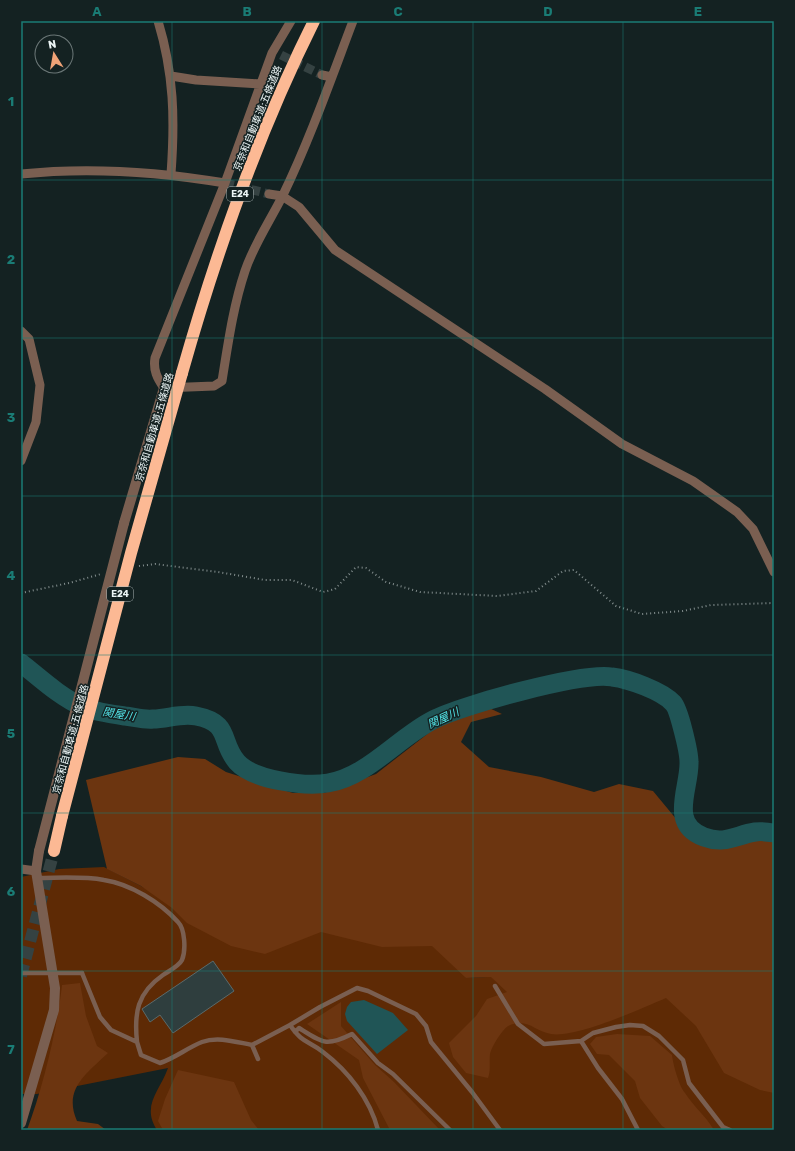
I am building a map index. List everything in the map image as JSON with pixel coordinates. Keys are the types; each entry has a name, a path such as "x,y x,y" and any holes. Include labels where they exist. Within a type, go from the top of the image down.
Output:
{"highway":[{"name":"京奈和自動車道;五條道路","path":"54,851 136,538 201,306 255,153 289,71 314,21"}],"street":[{"path":"158,21 171,76 175,130 171,174"},
{"path":"164,388 156,378 154,365 155,358 225,182 260,84 277,54 291,21"},
{"path":"164,388 214,386 222,381 236,303 245,272 259,238 282,196 312,127 354,21"},
{"path":"322,75 332,77"},
{"path":"171,76 196,80 260,84"},
{"path":"21,174 49,171 171,174 225,182"},
{"path":"269,194 282,196 298,207 334,250 545,389 622,444 693,481 737,512 753,529 774,572"},
{"path":"21,331 29,340 40,385 36,422 21,461"},
{"path":"21,1123 54,1010 55,988 36,874 39,851 124,523 164,388"},
{"path":"21,869 36,874"}],"lane":[{"path":"36,874 113,882 141,893 179,922 183,936 184,949 181,961 152,983 144,993 136,1015 137,1042 141,1055 160,1063 173,1059 203,1042 226,1039 252,1045 357,988 368,991 416,1014 426,1026 431,1042 472,1092 500,1130"},
{"path":"21,973 82,973 100,1017 111,1030 137,1042"},
{"path":"495,986 518,1024 544,1044 581,1041 593,1034 616,1027 630,1025 643,1026 659,1036 683,1060 689,1082 724,1127 730,1130"},
{"path":"290,1025 299,1038 323,1052 348,1075 370,1109 378,1130"},
{"path":"295,1032 299,1028 323,1042 335,1042 352,1034 378,1063 393,1074 450,1130"},
{"path":"581,1041 598,1068 622,1098 638,1130"},
{"path":"252,1045 258,1059"}],"path":[{"path":"133,567 154,564 218,572 265,580 292,580 323,592 335,589 356,568 366,568 386,582 420,592 497,596 536,591 563,571 574,570 616,606 642,614 683,611 711,605 774,603"},
{"path":"21,593 70,584 105,574"}],"shaded area":[{"path":"487,707 502,714 471,722 461,742 489,767 541,777 594,792 619,784 653,791 682,826 700,843 720,846 774,838 774,1093 760,1090 724,1073 696,1026 666,998 608,1022 576,1032 551,1034 521,1023 508,1026 500,1035 491,1051 488,1078 466,1073 453,1057 449,1043 476,1016 487,999 507,992 491,977 466,978 432,946 382,947 321,932 265,954 231,946 187,923 172,908 141,886 107,869 86,780 178,757 205,759 226,772 293,793 324,793 376,774 435,728"},
{"path":"104,867 172,902 322,925 454,937 466,978 509,976 677,985 774,1058 774,1130 157,1130 151,1113 151,1105 168,1068 37,1094 21,1094 21,877 59,869"},
{"path":"80,983 86,1016 97,1046 108,1053 85,1075 79,1083 73,1100 73,1110 77,1121 98,1124 106,1130 27,1130 39,1096 49,1058 57,1021 62,985"},
{"path":"341,1002 341,1026 375,1065 394,1082 440,1130 390,1130 363,1078 359,1060 307,1024"},
{"path":"617,1034 650,1036 672,1055 677,1075 683,1090 714,1130 668,1130 662,1126 640,1098 635,1081 609,1055 597,1054 590,1044 596,1037"},
{"path":"178,1070 234,1082 251,1120 259,1130 163,1130 158,1121 165,1099"}],"water":[{"path":"364,1000 393,1013 408,1030 377,1054 347,1021 345,1014 347,1007 351,1002"}],"building":[{"path":"213,961 234,991 173,1033 160,1015 150,1022 142,1009"}],"waterway":[{"name":"関屋川","path":"21,663 58,693 88,709 109,714 146,719 158,719 185,715 207,719 215,723 220,728 232,754 237,762 245,768 267,778 306,784 328,783 356,773 382,756 420,727 433,720 469,706 550,684 597,677 619,678 636,683 661,694 673,703 678,713 689,762 683,804 684,814 687,823 693,831 704,837 718,840 730,839 755,832 774,833"}],"tunnel":[{"path":"281,55 322,75"},
{"path":"225,183 269,194"},
{"path":"21,976 54,851"}]}
